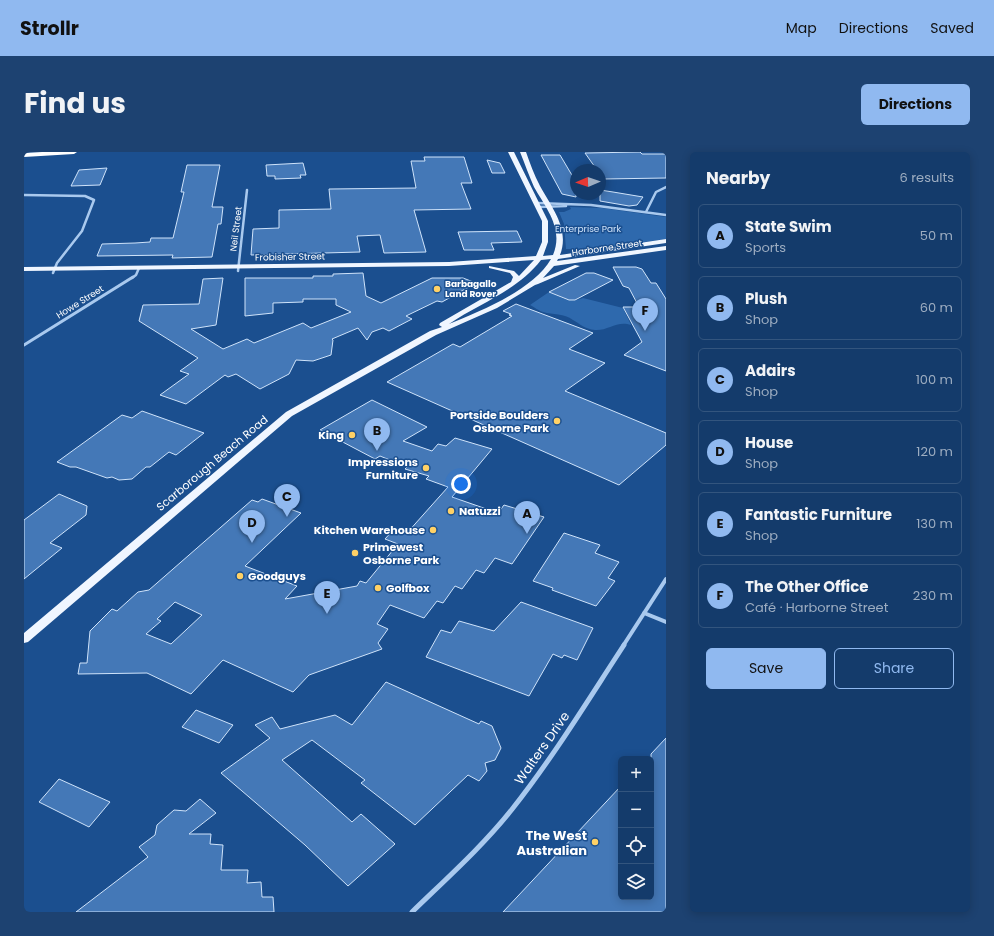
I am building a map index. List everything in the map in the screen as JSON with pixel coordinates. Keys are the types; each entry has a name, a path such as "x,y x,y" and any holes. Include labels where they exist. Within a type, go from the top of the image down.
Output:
{"highway":[{"path":"24,154 49,152"},
{"path":"24,154 74,152"}],"main road":[{"name":"Scarborough Beach Road","path":"24,639 289,414 433,333 447,322 514,283 534,266 546,244 547,231 538,205 511,152"},
{"name":"Scarborough Beach Road","path":"433,333 454,326 530,285 556,257 560,232 555,217 534,178 523,152"},
{"name":"Harborne Street","path":"556,257 666,241"},
{"name":"Harborne Street","path":"551,264 603,258 666,248"},
{"name":"Frobisher Street","path":"238,269 449,264 556,257"},
{"path":"530,285 579,265 597,262 603,258"},
{"name":"Frobisher Street","path":"24,270 491,267 551,264"},
{"path":"491,267 512,272 516,277 514,283"},
{"name":"Frobisher Street","path":"24,274 54,271"}],"street":[{"path":"646,212 656,192 666,187"},
{"name":"Neil Street","path":"238,269 247,190"},
{"path":"24,195 84,196 94,200 82,231 57,263 54,271"},
{"path":"538,205 576,204 603,206 666,215"},
{"name":"Howe Street","path":"24,345 138,270"},
{"name":"Walters Drive","path":"412,912 472,854 512,809 548,762 666,579"},
{"path":"644,613 666,622"}],"green space":[{"name":"Enterprise Park","path":"570,207 602,208 666,217 666,239 574,252 572,249 566,249 564,224 559,212 564,212 571,209"},
{"path":"549,292 570,300 578,300 583,298 623,308 631,325 621,324 600,330 588,329 566,316 543,312 530,305"}],"building":[{"path":"640,152 642,154 666,154 666,178 606,179 606,164 593,164 585,153"},
{"path":"541,155 560,155 570,172 570,196 562,194"},
{"path":"424,157 464,157 472,183 461,183 471,209 414,210 426,252 384,253 380,235 357,236 360,252 251,255 253,229 279,228 279,210 331,209 329,189 416,188 411,161 425,161"},
{"path":"487,160 500,163 505,173 492,173"},
{"path":"303,163 306,175 300,175 301,178 275,179 275,176 267,176 266,165"},
{"path":"187,165 220,165 212,207 223,207 221,224 218,224 212,257 172,258 173,255 97,256 102,244 150,242 151,238 173,238 184,192 181,192"},
{"path":"107,168 100,185 71,186 79,170"},
{"path":"606,191 643,197 637,205 629,206 600,201 606,200"},
{"path":"517,231 522,242 491,243 494,250 464,250 458,232"},
{"path":"613,267 636,267 642,269 651,283 656,283 666,299 666,371 624,355 642,342 623,307 639,307 629,288 623,286"},
{"path":"363,273 366,296 381,303 432,278 463,278 476,283 442,302 437,301 406,316 412,319 389,331 383,328 372,332 367,340 358,328 332,339 331,355 313,361 296,360 289,374 260,389 236,374 228,377 225,375 186,404 160,395 189,374 180,371 198,358 139,321 143,305 199,304 203,279 223,278 216,325 191,329 223,349 247,339 254,343 303,323 311,328 351,312 336,305 336,299 303,299 303,302 273,303 273,313 245,316 245,278 313,278 313,276 333,276 333,274"},
{"path":"586,273 594,273 613,280 575,300 569,300 549,292"},
{"name":"Portside Boulders Osborne Park","path":"516,304 593,333 569,349 605,363 565,391 666,433 666,445 619,485 387,382 453,344 460,347 512,316 509,315 511,314 503,311"},
{"path":"372,400 427,427 403,441 432,451 438,444 446,446 455,438 492,449 452,497 498,513 504,505 544,517 512,564 495,558 484,573 476,570 462,589 455,586 443,603 437,601 424,618 390,605 377,624 388,629 378,643 382,649 309,675 293,692 223,660 191,694 147,673 78,674 80,663 87,663 90,631 112,609 117,611 138,592 149,590 252,500 258,502 262,499 301,513 245,566 297,586 285,599 357,586 360,581 366,583 398,544 385,539 394,529 407,533 448,487 426,479 429,476 405,469 407,467 380,456 375,459 320,430","holes":["175,602 202,615 171,644 146,634 161,621 157,619"]},
{"path":"142,411 204,433 176,455 169,452 150,467 146,467 132,479 119,480 112,477 107,478 57,462 122,415 132,418"},
{"path":"59,494 87,506 86,515 50,543 62,548 24,579 24,520"},
{"path":"564,533 600,545 595,553 619,562 608,578 615,581 596,606 552,590 553,588 533,581"},
{"path":"521,602 593,628 577,660 564,655 562,658 553,654 529,696 426,657 441,630 451,633 459,621 494,631"},
{"path":"386,682 479,724 481,721 492,726 501,748 495,760 485,763 487,771 479,781 468,775 415,825 361,783 365,780 312,740 282,760 352,822 361,814 395,844 348,886 305,845 221,773 270,738 255,725 272,717 280,729 335,715 352,725"},
{"path":"196,710 233,725 219,743 182,727"},
{"name":"The West Australian","path":"666,738 666,912 503,912 618,789 618,900 654,900 654,756 651,756 651,754"},
{"path":"59,779 110,802 89,827 39,802"},
{"path":"200,799 216,813 189,834 211,834 210,844 223,845 221,870 248,870 247,883 261,882 262,897 273,897 274,912 76,912 148,857 139,847 155,835 157,825 174,810 186,811"}],"place":[{"name":"Barbagallo Land Rover","path":"437,289"},
{"name":"The Other Office","path":"645,331"},
{"name":"Portside Boulders Osborne Park","path":"557,421"},
{"name":"King","path":"352,435"},
{"name":"Plush","path":"377,451"},
{"name":"Impressions Furniture","path":"426,468"},
{"name":"Natuzzi","path":"451,511"},
{"name":"Adairs","path":"287,517"},
{"name":"Kitchen Warehouse","path":"433,530"},
{"name":"State Swim","path":"527,534"},
{"name":"House","path":"252,543"},
{"name":"Primewest Osborne Park","path":"355,553"},
{"name":"Goodguys","path":"240,576"},
{"name":"Golfbox","path":"378,588"},
{"name":"Fantastic Furniture","path":"327,614"},
{"name":"The West Australian","path":"595,842"}]}
